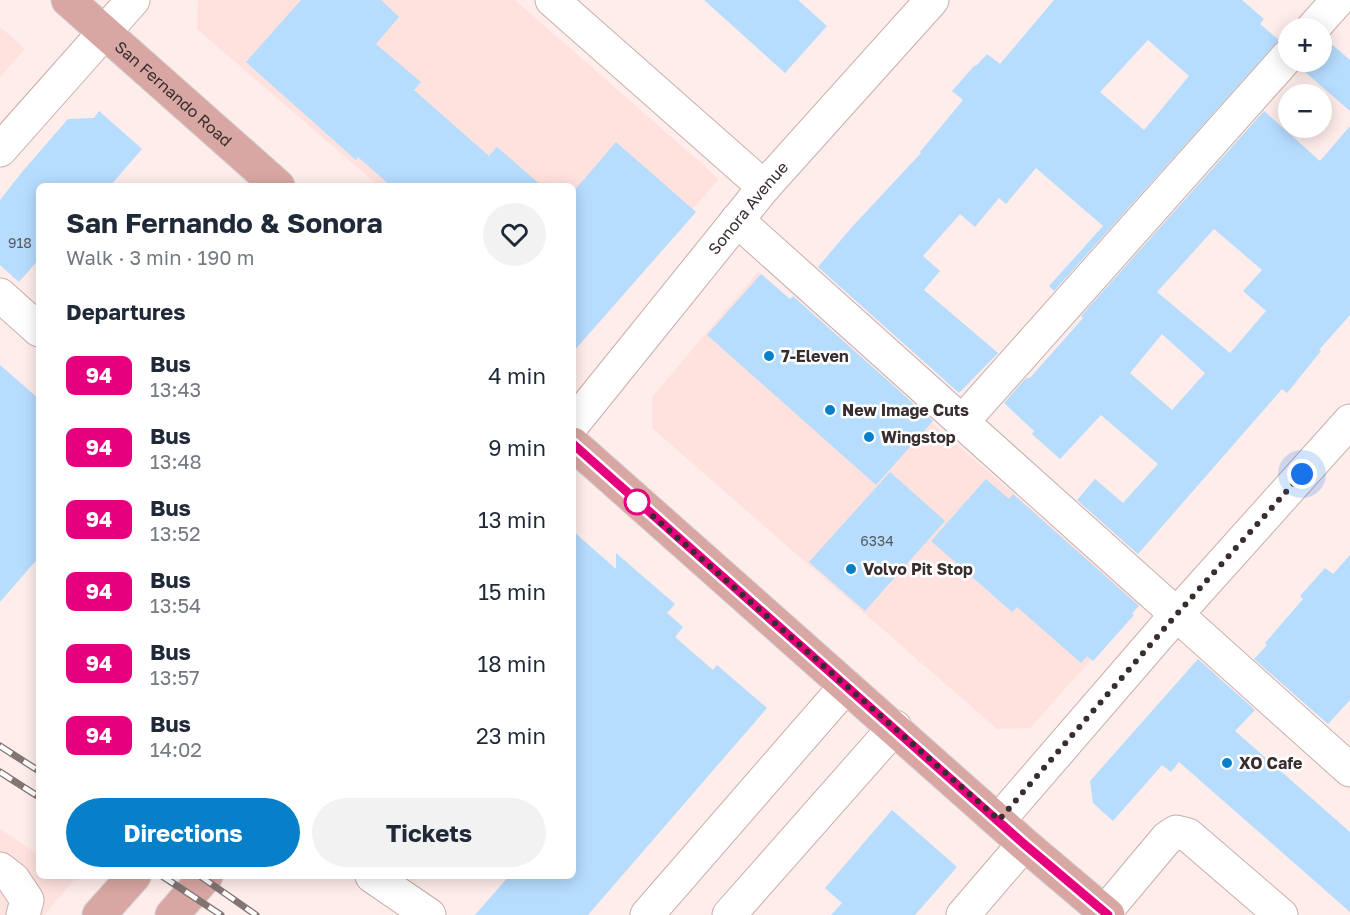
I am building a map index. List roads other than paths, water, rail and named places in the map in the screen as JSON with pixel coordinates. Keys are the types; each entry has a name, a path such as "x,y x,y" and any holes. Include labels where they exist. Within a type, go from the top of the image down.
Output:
{"main road":[{"name":"San Fernando Road","path":"68,0 275,183"},
{"path":"576,447 1106,914"},
{"path":"99,915 131,879"},
{"path":"172,915 203,879"}],"street":[{"path":"0,150 133,0"},
{"path":"552,0 764,187"},
{"name":"Sonora Avenue","path":"576,420 764,187 932,0"},
{"path":"1322,18 1338,0"},
{"path":"962,422 1278,67"},
{"path":"737,220 1350,770"},
{"path":"0,295 36,327"},
{"path":"999,820 1176,615 1350,421"},
{"path":"647,915 846,686"},
{"path":"729,915 895,727"},
{"path":"1106,914 1167,838 1176,832 1188,835 1281,915"},
{"path":"963,915 1024,844"},
{"path":"0,869 13,879 27,900 23,915"},
{"path":"376,879 429,915"}],"railway":[{"path":"0,746 36,769"},
{"path":"0,772 36,795"},
{"path":"167,879 221,915"},
{"path":"204,879 256,915"}],"place":[{"name":"7-Eleven","path":"769,356"},
{"name":"New Image Cuts","path":"830,410"},
{"name":"Wingstop","path":"869,437"},
{"name":"Volvo Pit Stop","path":"851,569"},
{"name":"XO Cafe","path":"1227,763"}]}
